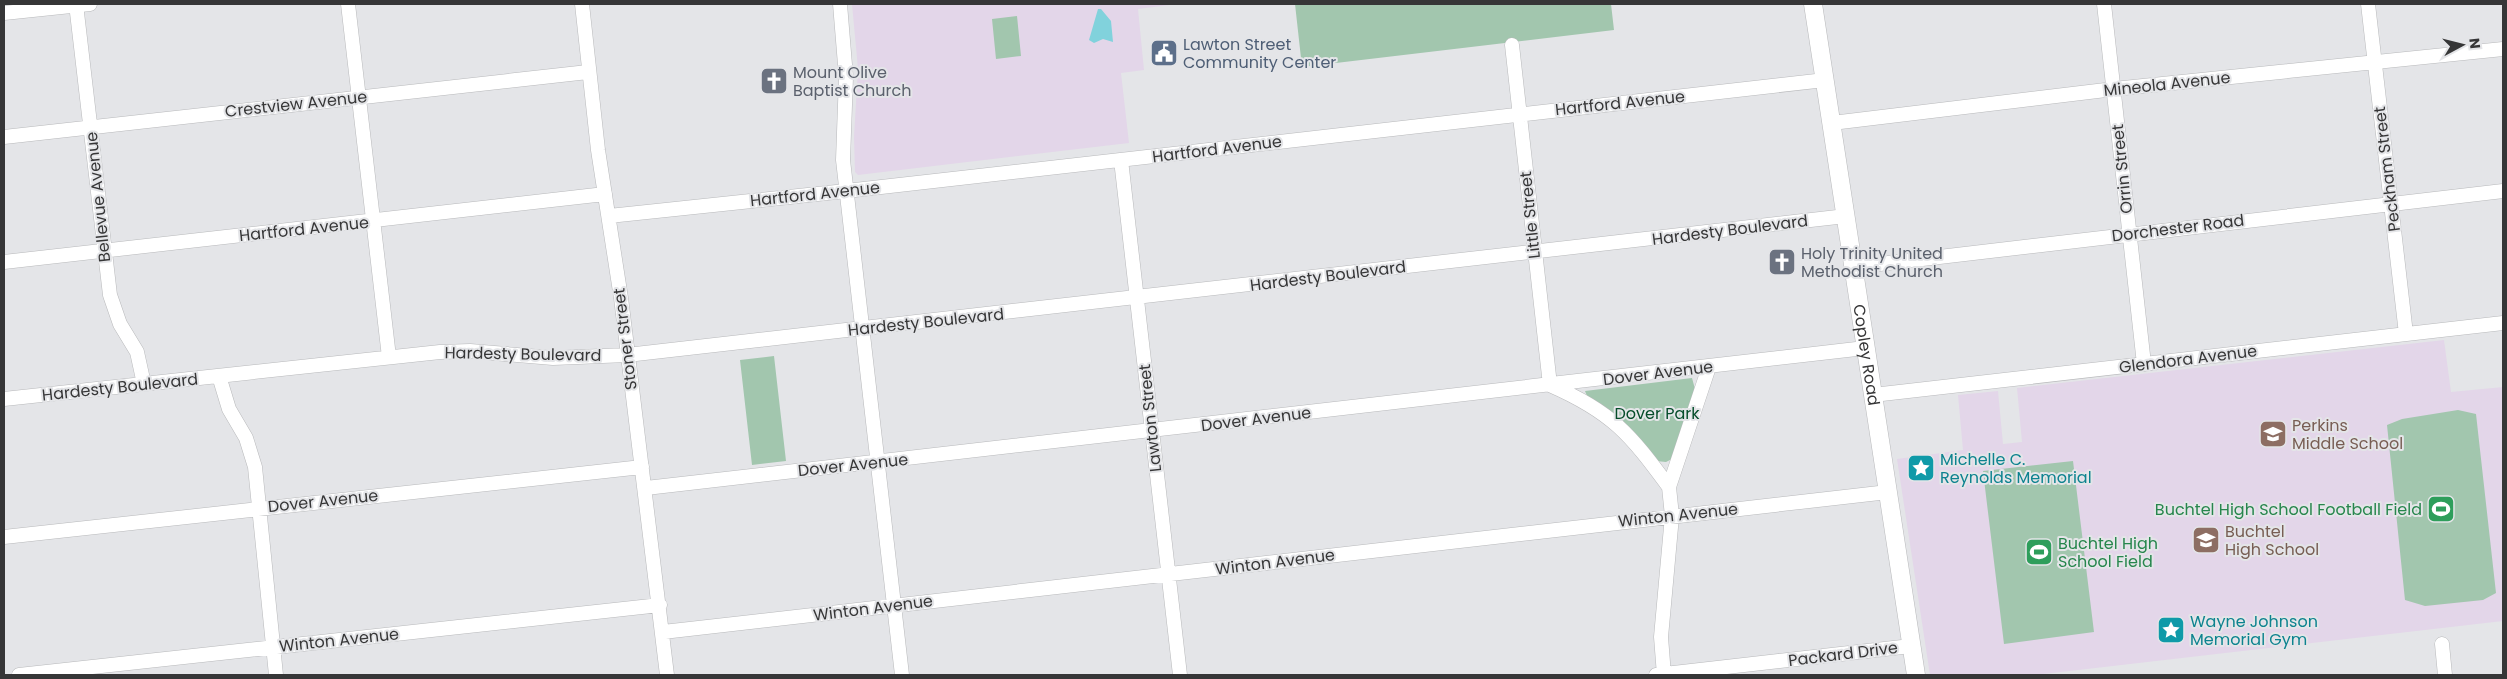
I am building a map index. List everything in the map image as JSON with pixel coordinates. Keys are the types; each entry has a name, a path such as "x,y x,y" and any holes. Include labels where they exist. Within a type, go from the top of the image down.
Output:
{"main road":[{"name":"Copley Road","path":"1813,4 1916,675"}],"street":[{"path":"4,14 90,4"},
{"path":"348,4 389,357"},
{"name":"Stoner Street","path":"582,4 588,72 605,194 610,216 646,488 667,675"},
{"path":"840,4 846,77 843,137 846,191 902,675"},
{"name":"Orrin Street","path":"2104,4 2144,364"},
{"name":"Peckham Street","path":"2368,4 2406,334"},
{"name":"Bellevue Avenue","path":"76,5 104,251 114,309 137,352 144,384"},
{"name":"Little Street","path":"1512,44 1550,385"},
{"name":"Mineola Avenue","path":"1832,123 2114,89 2375,64 2503,49"},
{"name":"Crestview Avenue","path":"4,137 588,72"},
{"name":"Hartford Avenue","path":"610,216 1825,80"},
{"name":"Lawton Street","path":"1120,160 1180,675"},
{"name":"Dorchester Road","path":"1854,267 2503,190"},
{"name":"Hartford Avenue","path":"4,262 373,222 605,194"},
{"name":"Hardesty Boulevard","path":"4,399 440,352 470,351 554,358 628,355 1846,216"},
{"name":"Glendora Avenue","path":"1873,395 2503,323"},
{"name":"Dover Avenue","path":"646,488 1865,348"},
{"path":"1661,675 1661,637 1672,516 1669,487 1709,367"},
{"path":"219,376 229,409 252,452 260,508 276,675"},
{"path":"1550,385 1587,402 1612,419 1642,450 1669,487"},
{"name":"Dover Avenue","path":"4,537 642,467"},
{"name":"Winton Avenue","path":"663,632 1888,492"},
{"name":"Winton Avenue","path":"19,675 660,606"},
{"path":"2442,644 2445,675"},
{"name":"Packard Drive","path":"1661,675 1911,646"}],"shaded area":[{"path":"852,4 1177,4 1138,9 1144,70 1121,73 1129,143 858,175 855,172 854,137 858,69"},
{"name":"Buchtel High School","path":"2444,340 2451,392 2503,387 2503,621 2035,675 1930,675 1897,459 1963,450 1958,395 1998,391 2003,444 2022,442 2017,388"}],"green space":[{"path":"1295,4 1611,4 1614,30 1302,67"},
{"path":"1017,16 1021,56 996,59 992,19"},
{"path":"774,356 786,461 752,465 740,360"},
{"name":"Dover Park","path":"1692,378 1695,389 1674,458 1666,462 1656,461 1628,426 1587,396 1585,391"},
{"name":"Buchtel High School Football Field","path":"2458,410 2476,414 2496,593 2483,600 2425,606 2405,600 2387,425 2402,419"},
{"name":"Buchtel High School Field","path":"2073,461 2094,632 2004,644 1983,471"}],"water":[{"path":"1098,9 1101,9 1111,21 1113,42 1103,39 1094,43 1089,40"}],"place":[{"name":"Lawton Street Community Center","path":"1164,53"},
{"name":"Mount Olive Baptist Church","path":"774,81"},
{"name":"Holy Trinity United Methodist Church","path":"1782,262"},
{"name":"Perkins Middle School","path":"2273,434"},
{"name":"Michelle C. Reynolds Memorial","path":"1921,468"},
{"name":"Buchtel High School Football Field","path":"2441,509"},
{"name":"Buchtel High School","path":"2206,540"},
{"name":"Buchtel High School Field","path":"2039,552"},
{"name":"Wayne Johnson Memorial Gym","path":"2171,630"}]}
